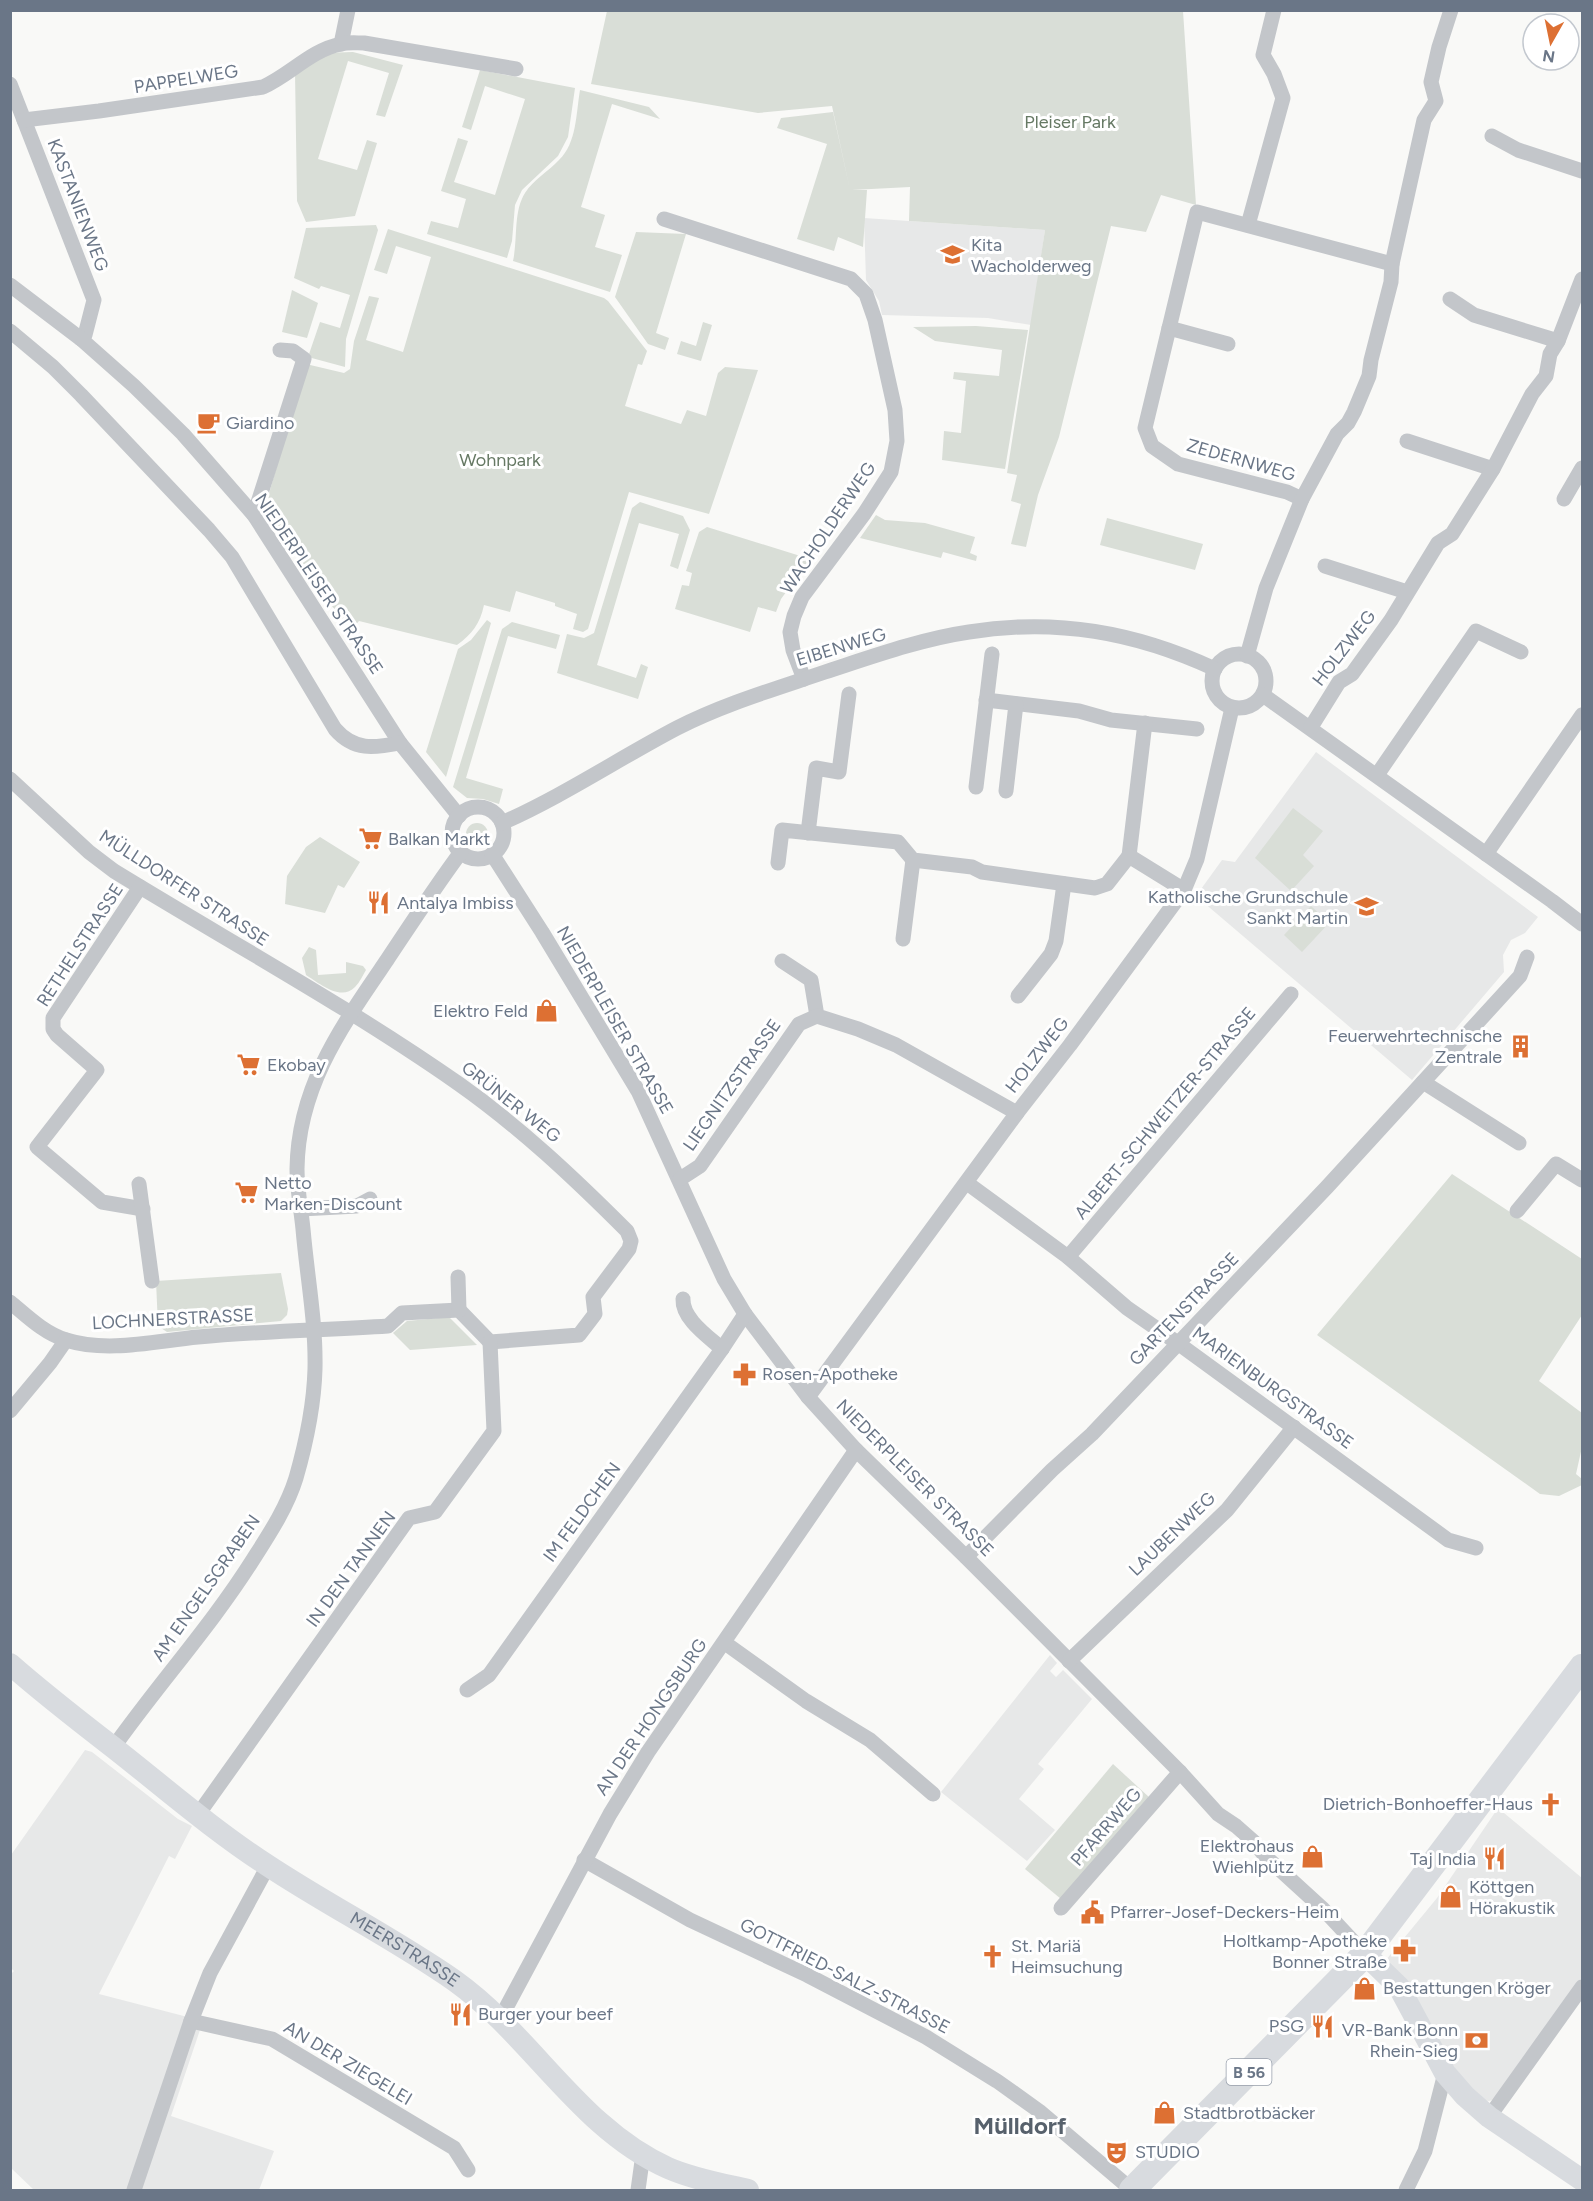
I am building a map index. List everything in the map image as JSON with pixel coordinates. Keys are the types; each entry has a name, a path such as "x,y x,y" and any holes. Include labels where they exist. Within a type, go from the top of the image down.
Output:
{"main road":[{"name":"B 56","path":"1132,2190 1365,1954 1419,1886 1582,1667"}],"street":[{"path":"341,44 348,10"},
{"path":"1248,225 1283,98 1274,74 1263,55 1274,10"},
{"name":"ZEDERNWEG","path":"1247,656 1266,588 1302,499 1337,434 1348,423 1369,376 1424,120 1436,101 1431,82 1451,10"},
{"name":"PAPPELWEG","path":"24,120 263,87 279,80 320,51 341,44 364,42 516,69"},
{"name":"KASTANIENWEG","path":"10,84 94,300 85,335 81,339"},
{"path":"1492,136 1518,150 1582,171"},
{"name":"ZEDERNWEG","path":"1302,499 1287,492 1178,464 1152,446 1144,428 1197,212 1392,264"},
{"name":"WACHOLDERWEG","path":"664,219 851,279 866,294 875,320 895,410 897,441 891,472 864,514 802,597 794,616 790,632 804,679"},
{"name":"HOLZWEG","path":"1311,727 1339,682 1352,674 1391,620 1438,543 1452,534 1493,469 1532,394 1546,375 1550,354 1578,300 1582,279"},
{"name":"NIEDERPLEISER STRASSE","path":"10,285 81,339 134,386 183,434 254,515 400,743 459,816"},
{"path":"1450,299 1474,315 1558,341"},
{"path":"1169,327 1228,344"},
{"path":"10,331 53,367 81,395 201,521 232,557 335,729 344,740 369,747 400,743"},
{"path":"254,515 304,359 293,351 280,350"},
{"path":"1407,441 1493,469"},
{"path":"1564,498 1582,468"},
{"name":"HOLZWEG","path":"1325,566 1407,592"},
{"name":"EIBENWEG","path":"502,824 693,721 765,691 967,632 1029,626 1068,627 1113,633 1158,645 1215,669"},
{"path":"1377,775 1476,631 1521,652"},
{"path":"976,787 992,654"},
{"path":"1247,656 1258,662 1263,669 1266,687 1263,695 1249,707 1232,708 1225,704 1215,692 1213,685 1215,669 1229,657 1247,656"},
{"path":"808,833 816,768 839,772 849,694"},
{"path":"1263,695 1311,727 1582,924"},
{"path":"986,700 1079,711 1111,720 1197,729"},
{"path":"1006,791 1016,704"},
{"name":"HOLZWEG","path":"808,1397 1184,890 1197,859 1232,708"},
{"path":"1486,854 1582,715"},
{"path":"778,863 782,830 898,842 913,860 972,867 982,872 1064,884 1102,887 1107,884 1129,856 1145,723"},
{"name":"MÜLLDORFER STRASSE","path":"10,779 89,852 140,887 350,1014"},
{"path":"474,808 482,808 497,816 502,824 504,836 502,843 492,854 476,859 461,852 453,838 454,822 459,816 474,808"},
{"name":"AM ENGELSGRABEN","path":"113,1748 217,1613 267,1540 295,1481 312,1409 315,1370 314,1330 297,1169 304,1113 312,1084 350,1014 427,898 461,852"},
{"name":"NIEDERPLEISER STRASSE","path":"492,854 638,1091 724,1279 745,1314 808,1397 856,1450 1180,1772 1218,1814 1236,1826 1323,1909 1365,1954"},
{"path":"1129,856 1184,890"},
{"path":"903,939 913,860"},
{"path":"1018,996 1051,954 1056,941 1064,884"},
{"name":"RETHELSTRASSE","path":"140,887 53,1018 53,1029 57,1035 97,1070 37,1147 102,1202 143,1209"},
{"name":"GARTENSTRASSE","path":"966,1557 1052,1470 1092,1434 1179,1344 1520,976 1527,957"},
{"path":"782,961 811,980 817,1016 896,1045 1017,1113"},
{"name":"ALBERT-SCHWEITZER-STRASSE","path":"1068,1257 1291,994"},
{"name":"GRÜNER WEG","path":"350,1014 460,1085 538,1146 574,1177 627,1231 631,1241 629,1249 593,1297 596,1314 579,1335 490,1342"},
{"name":"LIEGNITZSTRASSE","path":"680,1179 700,1166 799,1024 817,1016"},
{"path":"1423,1082 1519,1143"},
{"path":"1517,1212 1556,1164 1582,1180"},
{"name":"MARIENBURGSTRASSE","path":"967,1183 1068,1257 1127,1308 1448,1540 1476,1548"},
{"path":"139,1184 152,1281"},
{"path":"302,1209 357,1206 370,1199"},
{"path":"458,1277 459,1310 490,1342"},
{"path":"683,1299 691,1320 722,1349"},
{"name":"LOCHNERSTRASSE","path":"10,1302 40,1328 66,1340 88,1345 122,1345 199,1337 314,1330"},
{"path":"314,1330 388,1326 402,1313 459,1310"},
{"name":"IM FELDCHEN","path":"466,1690 489,1675 745,1314"},
{"path":"10,1411 51,1363 66,1340"},
{"name":"IN DEN TANNEN","path":"197,1816 409,1518 435,1512 494,1431 490,1342"},
{"name":"LAUBENWEG","path":"1069,1661 1227,1510 1294,1427"},
{"name":"AN DER HONGSBURG","path":"500,2019 584,1860 648,1752 856,1450"},
{"path":"725,1643 806,1701 870,1740 933,1794"},
{"name":"MEERSTRASSE","path":"10,1665 197,1816 268,1866 457,1983 500,2019 610,2132 643,2154 670,2168 748,2190"},
{"name":"PFARRWEG","path":"1061,1908 1180,1772"},
{"name":"GOTTFRIED-SALZ-STRASSE","path":"584,1860 690,1920 807,1975 927,2037 997,2081 1039,2111 1132,2190"},
{"path":"134,2190 190,2021 210,1973 268,1866"},
{"path":"1365,1954 1399,1987 1445,2073 1465,2096 1489,2117 1582,2180"},
{"path":"1489,2117 1582,1987"},
{"name":"AN DER ZIEGELEI","path":"190,2021 272,2039 454,2148 468,2170"},
{"path":"1406,2190 1425,2151 1445,2073"},
{"path":"638,2190 643,2154"}],"shaded area":[{"name":"Kita Wacholderweg","path":"864,218 1045,230 1031,325 988,318 882,315 879,301 866,280"},
{"name":"Katholische Grundschule Sankt Martin","path":"1316,752 1538,917 1525,933 1511,940 1503,955 1504,972 1412,1080 1196,896 1222,860 1235,862"},
{"path":"1050,1655 1057,1663 1050,1671 1056,1677 1063,1670 1092,1699 1038,1764 1044,1769 1019,1799 1055,1830 1027,1861 941,1792"},
{"path":"85,1750 92,1752 178,1819 192,1826 175,1859 169,1856 99,1994 203,2021 171,2116 274,2151 259,2190 34,2190 11,2168 10,1975 14,1971 11,1968 11,1855"},
{"path":"1498,1808 1582,1878 1582,1977 1495,2099 1489,2101 1478,2100 1381,1966 1437,1898"}],"green space":[{"name":"Pleiser Park","path":"607,11 1183,11 1196,205 1161,195 1146,232 1111,226 1059,437 1038,495 1026,547 1011,544 1021,504 1011,501 1017,475 1007,473 1045,230 909,221 910,187 852,190 867,190 863,247 838,237 834,251 797,239 827,144 777,128 781,118 833,112 850,190 832,106 758,113 591,84"},
{"path":"353,52 403,65 385,117 376,115 389,73 348,61 318,159 357,170 367,140 377,143 355,216 306,222 297,201 295,72 322,53"},
{"path":"480,70 575,88 568,137 558,156 522,190 515,205 512,241 507,258 427,234 431,221 458,228 466,199 441,191 458,138 468,141 454,182 495,195 525,99 485,86 471,130 462,127"},
{"path":"580,90 649,107 660,119 612,104 581,207 605,215 595,247 622,255 610,292 513,261 521,200 528,188 565,153 575,127"},
{"path":"376,225 378,230 346,339 345,367 308,357 320,322 340,328 350,295 321,286 319,289 294,278 306,228"},
{"name":"Wohnpark","path":"388,229 604,298 647,351 642,365 638,364 625,406 681,424 687,410 706,416 718,373 725,367 758,370 709,514 629,492 588,629 583,632 573,629 577,614 555,606 555,603 516,591 510,612 484,605 475,628 457,645 359,621 350,631 264,511 306,364 344,373 350,369 354,341 369,296 379,298 366,340 403,352 431,257 396,246 387,274 374,270"},
{"path":"636,232 686,234 656,333 669,338 665,350 648,344 615,297"},
{"path":"292,290 318,303 307,338 282,332"},
{"path":"703,322 712,325 701,361 677,354 681,341 696,346"},
{"path":"976,326 1028,330 1005,469 942,460 944,431 961,433 966,381 953,379 954,372 999,376 1002,350 935,341 913,327"},
{"path":"640,502 683,516 690,530 678,569 670,566 679,534 639,523 597,665 636,678 641,664 648,667 638,699 557,673 567,634 584,638 594,633 632,508"},
{"path":"876,515 885,520 925,523 975,537 970,553 977,556 976,561 943,552 941,558 860,538"},
{"path":"1107,518 1203,544 1195,570 1100,545"},
{"path":"707,527 810,559 781,599 776,612 758,607 750,632 675,609 682,585 689,586 692,573 686,571 699,532"},
{"path":"487,620 491,623 446,777 426,752 458,649 471,640"},
{"path":"512,622 560,635 556,649 508,636 466,778 503,789 499,804 483,799 467,798 453,787 502,629"},
{"path":"1293,808 1323,831 1303,855 1314,866 1291,891 1255,858"},
{"path":"473,823 481,823 488,830 488,838 481,845 473,845 466,838 466,830"},
{"path":"320,837 360,862 344,888 338,885 325,913 285,904 287,876 306,847"},
{"path":"1311,906 1329,923 1302,952 1284,935"},
{"path":"309,947 316,950 318,975 346,973 346,962 363,966 366,970 357,985 349,991 343,993 330,990 306,975 302,958"},
{"path":"1452,1174 1582,1259 1582,1315 1539,1381 1582,1413 1582,1447 1576,1474 1582,1479 1582,1485 1559,1496 1540,1494 1317,1335"},
{"path":"281,1273 288,1309 287,1315 281,1321 167,1332 158,1326 156,1281"},
{"path":"449,1317 477,1345 410,1350 393,1333 407,1321"},
{"path":"1113,1764 1150,1798 1061,1899 1025,1869"}],"place":[{"name":"Kita Wacholderweg","path":"953,255"},
{"name":"Giardino","path":"208,423"},
{"name":"Balkan Markt","path":"370,839"},
{"name":"Antalya Imbiss","path":"379,903"},
{"name":"Katholische Grundschule Sankt Martin","path":"1366,907"},
{"name":"Elektro Feld","path":"546,1011"},
{"name":"Feuerwehrtechnische Zentrale","path":"1520,1046"},
{"name":"Ekobay","path":"249,1065"},
{"name":"Netto Marken-Discount","path":"246,1193"},
{"name":"Rosen-Apotheke","path":"744,1374"},
{"name":"Dietrich-Bonhoeffer-Haus","path":"1551,1804"},
{"name":"Elektrohaus Wiehlpütz","path":"1312,1856"},
{"name":"Taj India","path":"1494,1859"},
{"name":"Köttgen Hörakustik","path":"1451,1897"},
{"name":"Pfarrer-Josef-Deckers-Heim","path":"1092,1912"},
{"name":"Holtkamp-Apotheke Bonner Straße","path":"1405,1951"},
{"name":"St. Mariä Heimsuchung","path":"993,1956"},
{"name":"Bestattungen Kröger","path":"1365,1988"},
{"name":"Burger your beef","path":"460,2014"},
{"name":"PSG","path":"1322,2026"},
{"name":"VR-Bank Bonn Rhein-Sieg","path":"1476,2040"},
{"name":"Stadtbrotbäcker","path":"1165,2113"},
{"name":"STUDIO","path":"1117,2152"}],"district":[{"name":"Mülldorf","path":"1020,2125"}]}
